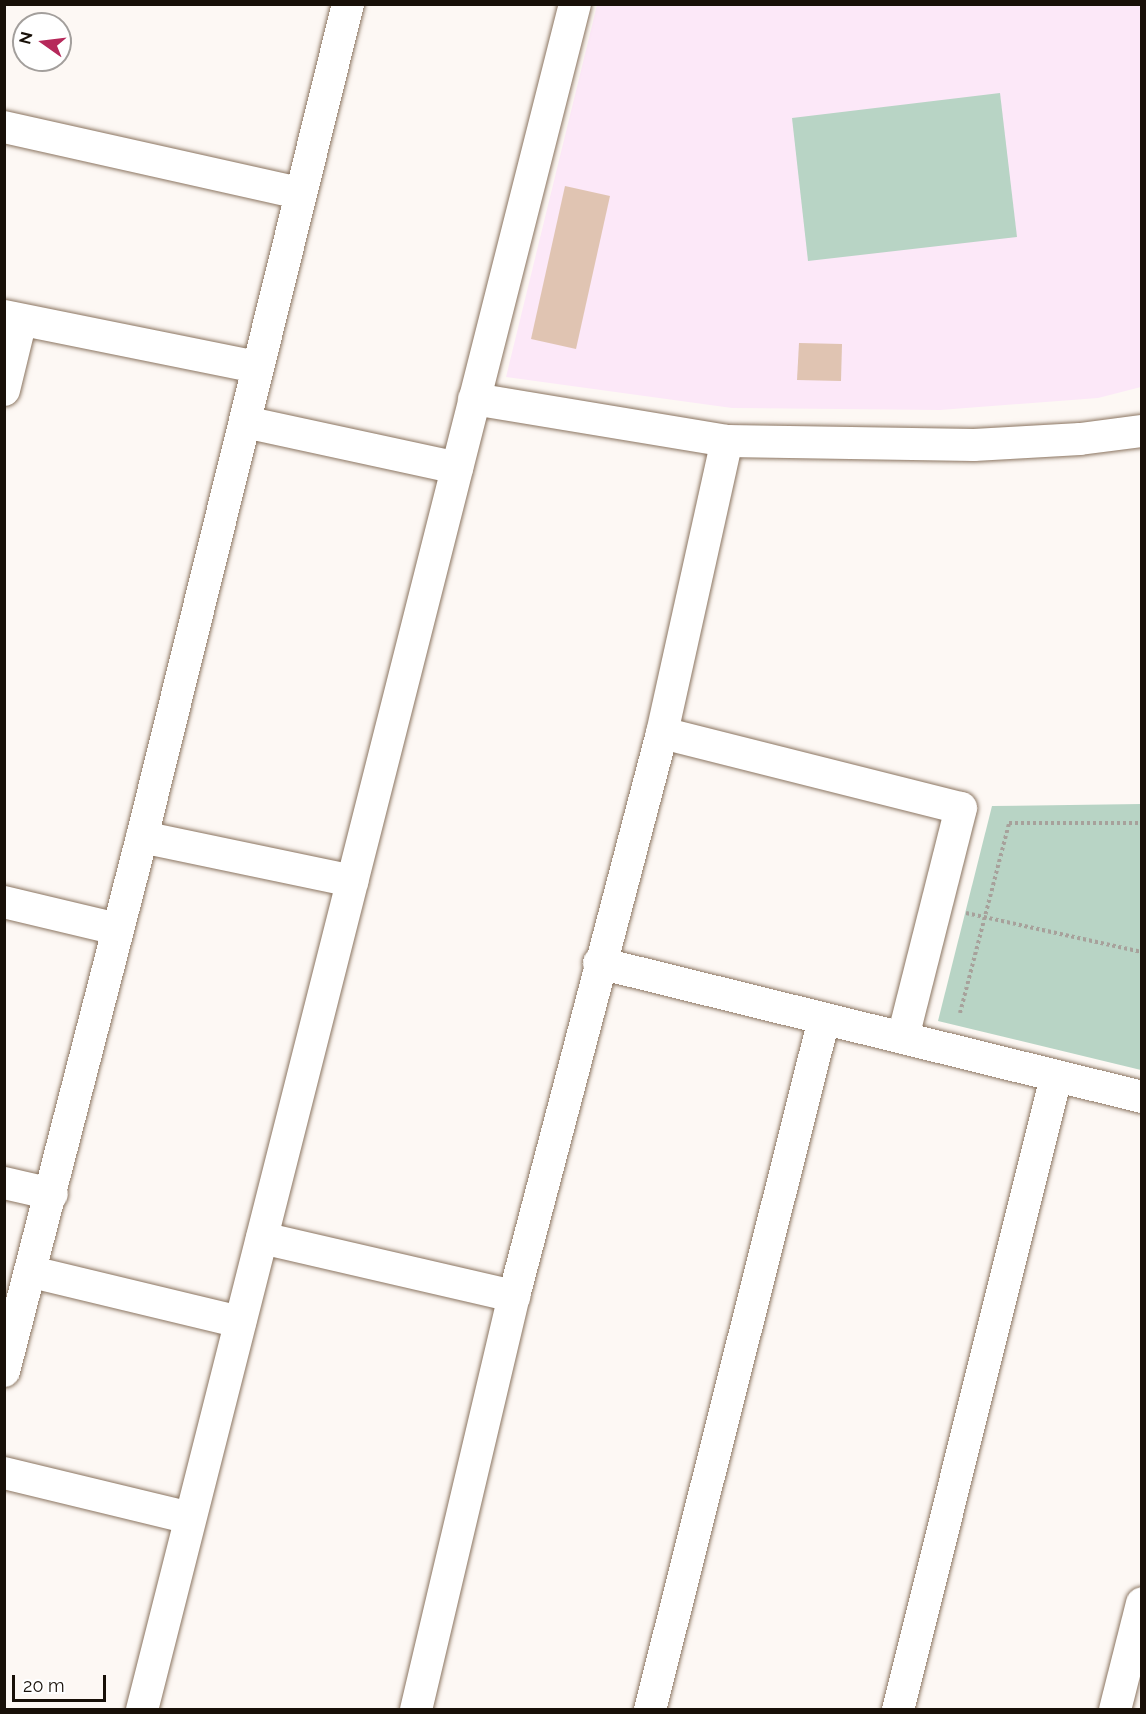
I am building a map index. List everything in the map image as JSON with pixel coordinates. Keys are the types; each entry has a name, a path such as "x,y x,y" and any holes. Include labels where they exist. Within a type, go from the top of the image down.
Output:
{"street":[{"path":"4,1371 32,1272 142,837 348,4"},
{"path":"142,1710 575,4"},
{"path":"4,127 300,193"},
{"path":"4,390 13,318 258,367"},
{"path":"474,399 727,441 974,445 1080,439 1142,431"},
{"path":"245,422 457,468"},
{"path":"416,1710 514,1296 599,963 662,733 727,441"},
{"path":"662,733 961,808 903,1038"},
{"path":"142,837 352,881"},
{"path":"4,902 117,929"},
{"path":"599,963 1142,1097"},
{"path":"650,1710 824,1019"},
{"path":"898,1710 1056,1077"},
{"path":"4,1183 51,1194"},
{"path":"262,1238 514,1296"},
{"path":"32,1272 240,1322"},
{"path":"4,1473 190,1518"},
{"path":"1115,1710 1142,1603"}],"path":[{"path":"960,1013 1009,823 1142,822"},
{"path":"936,907 1142,952"}],"shaded area":[{"path":"597,5 1141,5 1141,387 1098,398 940,410 732,408 506,377"}],"green space":[{"path":"1000,93 1017,237 808,261 792,118"},
{"path":"1141,804 1141,1070 938,1021 992,806"}],"building":[{"path":"565,186 610,196 576,349 531,339"},
{"path":"799,343 842,344 841,381 797,380"}]}
